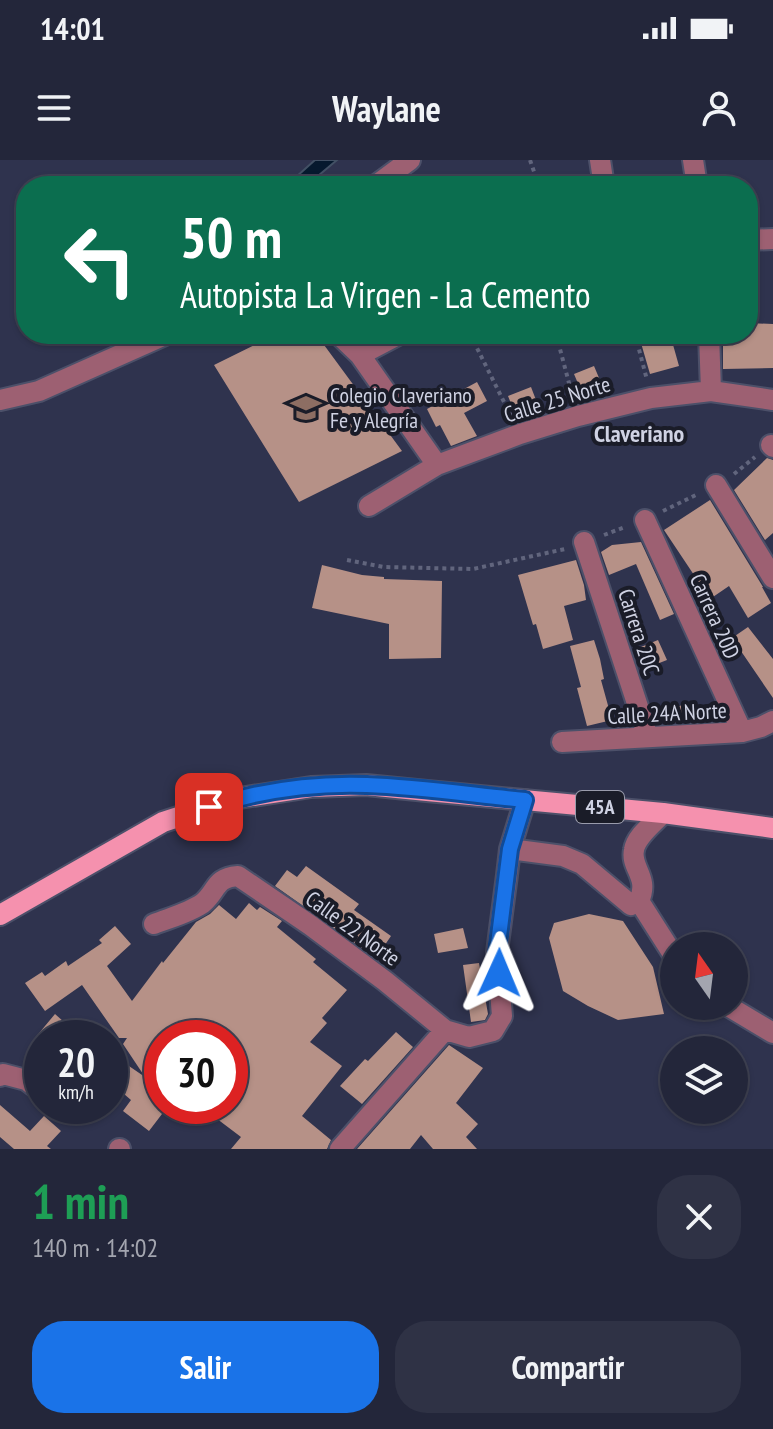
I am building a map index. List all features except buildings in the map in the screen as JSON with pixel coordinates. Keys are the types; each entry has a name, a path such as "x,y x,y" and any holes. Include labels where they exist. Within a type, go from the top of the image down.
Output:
{"main road":[{"name":"45A","path":"0,915 163,822 233,799 311,787 366,785 663,813 773,828"}],"street":[{"path":"388,176 410,160"},
{"path":"0,400 39,391 145,344"},
{"path":"348,344 360,355 437,465"},
{"path":"360,355 381,344"},
{"path":"709,344 711,391"},
{"name":"Calle 25 Norte","path":"369,506 437,465 578,416 651,398 711,391 773,400"},
{"path":"716,485 773,578"},
{"name":"Carrera 20D","path":"645,520 742,732"},
{"name":"Carrera 20C","path":"584,542 648,737"},
{"name":"Calle 24A Norte","path":"562,742 742,732 773,721"},
{"path":"340,1149 445,1030 469,1037 493,1031 502,1016 497,952 510,849 525,800"},
{"path":"510,849 563,856 582,864 631,905 639,901 643,892 634,849 640,837 663,813"},
{"name":"Calle 22 Norte","path":"154,924 190,910 204,902 220,880 238,876 310,925 445,1030"},
{"path":"639,901 660,934"},
{"path":"748,1018 773,1033"},
{"path":"2,1075 24,1080"}],"path":[{"path":"475,344 520,434"},
{"path":"559,344 578,416"},
{"path":"638,344 651,398"}],"water":[{"path":"315,160 337,160 318,176 297,176"}],"place":[{"name":"Colegio Claveriano Fe y Alegría","path":"306,408"}],"district":[{"name":"Claveriano","path":"639,434"}],"route":[{"path":"209,807 233,799 311,787 366,785 525,800 510,849 497,952 499,973"}]}
